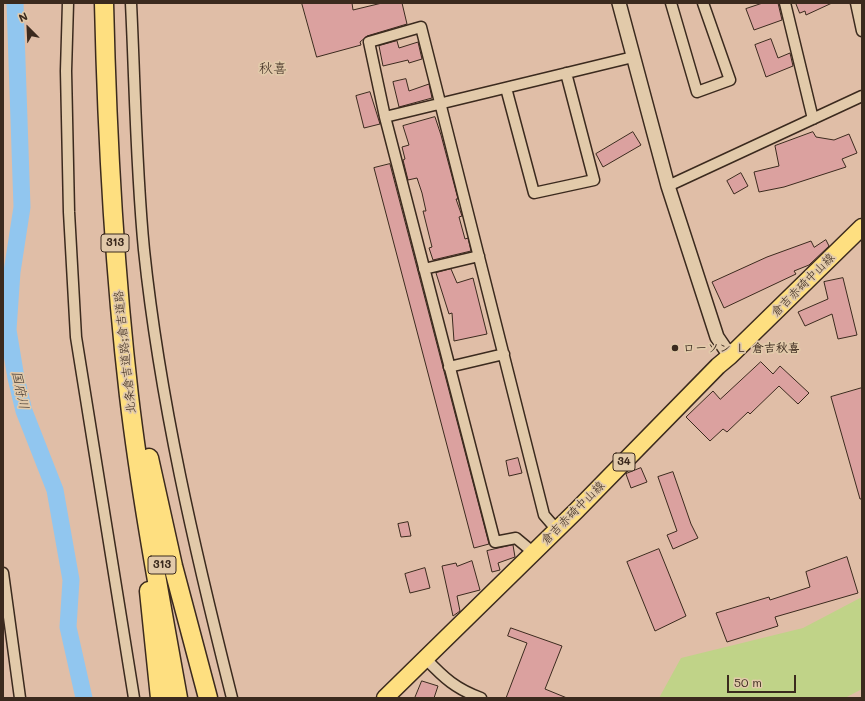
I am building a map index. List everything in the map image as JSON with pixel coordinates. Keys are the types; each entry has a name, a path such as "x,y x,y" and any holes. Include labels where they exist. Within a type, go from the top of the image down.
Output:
{"highway":[{"name":"北条倉吉道路;倉吉道路","path":"104,3 106,99 112,211 129,397 178,698"},
{"name":"北条倉吉道路;倉吉道路","path":"113,3 114,100 130,310 160,551 187,698"},
{"path":"144,432 173,566 208,698"},
{"path":"142,482 151,618 160,698"}],"main road":[{"name":"倉吉赤碕中山線","path":"385,698 534,553 718,366 862,227"}],"street":[{"path":"68,3 66,71 69,204 76,337 134,698"},
{"path":"131,3 140,204 145,253 167,412 211,614 232,698"},
{"path":"619,3 668,186 717,337 730,356"},
{"path":"671,3 697,92 730,80 703,3"},
{"path":"785,3 813,119"},
{"path":"856,3 862,31"},
{"path":"534,553 516,538 495,542 385,117 369,42 421,27 544,515 557,530"},
{"path":"385,117 633,57"},
{"path":"506,88 534,193 594,180 566,73"},
{"path":"668,186 862,96"},
{"path":"424,269 479,256"},
{"path":"450,366 504,354"},
{"path":"3,573 20,698"},
{"path":"426,659 440,674 462,691 481,698"}],"green space":[{"path":"862,597 862,689 845,698 659,698 681,658 803,628"}],"building":[{"path":"302,3 352,3 353,10 382,3 402,3 407,24 367,36 360,42 361,45 317,57"},
{"path":"763,3 778,3 782,20 754,30 746,9"},
{"path":"796,3 832,3 806,15 805,11 800,13"},
{"path":"771,39 778,58 790,53 793,66 766,77 755,45"},
{"path":"397,41 399,48 418,42 422,59 409,63 408,60 383,66 379,46"},
{"path":"406,79 409,91 429,84 432,98 399,107 393,82"},
{"path":"370,92 380,124 364,128 356,96"},
{"path":"435,117 458,199 456,199 462,216 459,217 465,239 468,238 471,251 433,260 429,248 432,247 423,211 426,211 422,193 417,178 408,180 403,160 405,159 402,147 409,145 403,126"},
{"path":"633,132 641,145 603,167 596,154"},
{"path":"813,132 816,137 834,140 849,134 857,153 842,159 846,167 784,187 759,192 754,172 779,166 775,146"},
{"path":"390,164 489,544 474,548 374,168"},
{"path":"741,173 748,186 734,194 727,181"},
{"path":"826,240 829,246 809,265 794,271 796,274 724,308 712,282 767,257 811,241 814,247"},
{"path":"451,269 457,283 473,278 487,334 454,341 452,313 449,314 436,273"},
{"path":"843,278 857,335 838,339 832,314 805,326 798,312 828,299 824,282"},
{"path":"761,362 773,374 780,366 809,393 798,404 779,386 750,414 748,412 727,432 723,429 710,441 686,417 713,391 720,399"},
{"path":"862,388 862,499 860,499 831,397"},
{"path":"518,458 522,473 509,476 506,461"},
{"path":"641,468 647,482 631,488 626,474"},
{"path":"673,472 691,524 698,538 673,549 667,535 677,531 658,477"},
{"path":"408,522 411,536 401,537 398,524"},
{"path":"513,545 515,557 498,563 500,570 492,572 487,551"},
{"path":"659,549 686,616 655,631 627,562"},
{"path":"847,557 858,593 775,617 778,626 727,642 716,613 769,597 770,600 810,587 806,572"},
{"path":"472,561 480,590 457,596 460,611 453,616 442,566 456,563 457,566"},
{"path":"425,568 430,588 410,593 405,574"},
{"path":"511,628 562,646 545,689 567,698 506,698 527,643 508,636"},
{"path":"422,681 438,686 434,698 415,698"}],"waterway":[{"name":"国府川","path":"15,3 22,207 12,272 8,330 16,378 24,411 55,490 71,580 68,627 84,698"}],"place":[{"name":"ローソン Ｌ 倉吉秋喜","path":"675,348"}],"district":[{"name":"秋喜","path":"273,69"}]}
